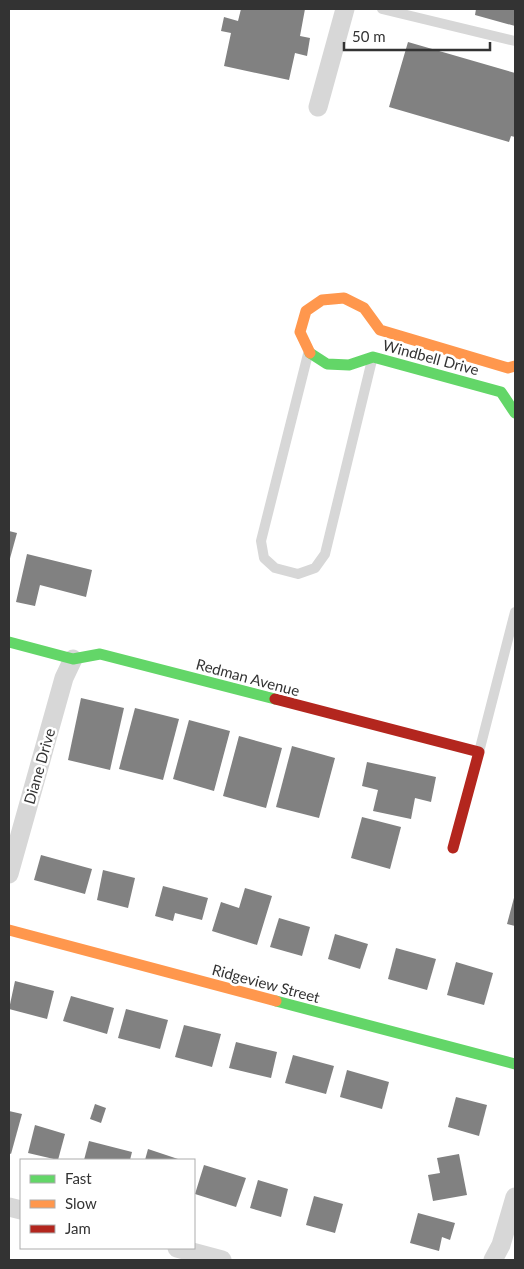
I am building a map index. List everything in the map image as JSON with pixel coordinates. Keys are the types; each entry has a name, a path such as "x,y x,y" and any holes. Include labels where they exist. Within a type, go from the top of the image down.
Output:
{"street":[{"path":"318,107 345,9"},
{"name":"Windbell Drive","path":"344,298 364,308 376,343 349,365 327,364 309,353 300,332 306,311 322,300 344,298"},
{"name":"Windbell Drive","path":"376,343 507,377"},
{"name":"Windbell Drive","path":"376,343 507,377"},
{"path":"507,377 512,410 515,412"},
{"name":"Redman Avenue","path":"9,642 73,659 100,654 479,752"},
{"name":"Diane Drive","path":"9,874 64,678 73,659"},
{"path":"453,848 479,752"},
{"name":"Ridgeview Street","path":"9,930 515,1064"},
{"path":"493,1260 501,1245 515,1197"},
{"path":"181,1249 222,1260"}],"lane":[{"path":"382,9 515,41"},
{"path":"309,353 261,542 264,558 275,568 298,574 315,568 326,554 376,343"},
{"path":"479,752 515,612"}],"building":[{"path":"241,9 305,9 300,36 310,38 307,56 295,53 289,80 224,66 231,33 221,31 224,17 238,21"},
{"path":"476,9 515,9 515,26 475,15"},
{"path":"408,42 515,73 515,137 511,136 509,142 389,107"},
{"path":"9,531 17,533 9,562"},
{"path":"27,554 92,570 86,597 40,585 35,606 16,602"},
{"path":"81,698 124,708 110,770 68,760"},
{"path":"135,708 179,719 163,780 119,769"},
{"path":"189,720 230,731 214,791 173,779"},
{"path":"239,736 282,748 266,808 223,796"},
{"path":"292,746 335,758 319,818 276,807"},
{"path":"367,762 436,777 431,802 415,798 411,819 373,811 378,790 362,786"},
{"path":"362,817 401,827 390,869 351,858"},
{"path":"41,855 92,869 85,894 34,880"},
{"path":"103,870 135,878 128,908 97,900"},
{"path":"163,886 208,898 202,920 175,913 173,921 155,916"},
{"path":"245,888 272,896 257,945 212,931 221,902 239,908"},
{"path":"515,894 515,926 507,924"},
{"path":"279,918 310,927 302,956 270,947"},
{"path":"335,934 368,944 360,969 328,959"},
{"path":"396,948 436,959 427,990 388,979"},
{"path":"456,962 493,973 484,1005 447,995"},
{"path":"15,981 54,991 47,1019 9,1009"},
{"path":"71,996 114,1008 107,1034 63,1021"},
{"path":"126,1009 168,1020 160,1049 118,1038"},
{"path":"184,1025 221,1034 212,1067 175,1057"},
{"path":"236,1042 277,1052 271,1078 229,1068"},
{"path":"293,1055 334,1066 326,1094 285,1083"},
{"path":"347,1070 389,1082 382,1109 340,1097"},
{"path":"456,1097 487,1105 479,1136 448,1127"},
{"path":"95,1104 106,1108 101,1123 90,1119"},
{"path":"9,1111 22,1114 11,1154 9,1153"},
{"path":"35,1125 65,1134 58,1159 28,1153"},
{"path":"89,1141 132,1152 130,1159 84,1159"},
{"path":"148,1149 178,1159 145,1159"},
{"path":"459,1154 467,1195 433,1201 428,1175 440,1173 437,1158"},
{"path":"204,1165 246,1178 236,1207 195,1194"},
{"path":"258,1180 288,1189 281,1217 250,1208"},
{"path":"314,1196 343,1204 335,1233 306,1225"},
{"path":"418,1213 455,1223 450,1240 442,1237 439,1251 410,1243"}],"traffic: fast":[{"path":"310,353 327,364 349,365 373,357 501,392 515,413"},
{"path":"9,642 73,659 100,654 275,699"},
{"path":"276,1001 515,1064"}],"traffic: slow":[{"path":"310,353 300,332 306,311 322,300 344,298 364,308 380,330 508,368 515,366"},
{"path":"9,930 276,1001"}],"traffic: jam":[{"path":"275,699 479,752 453,848"}]}
